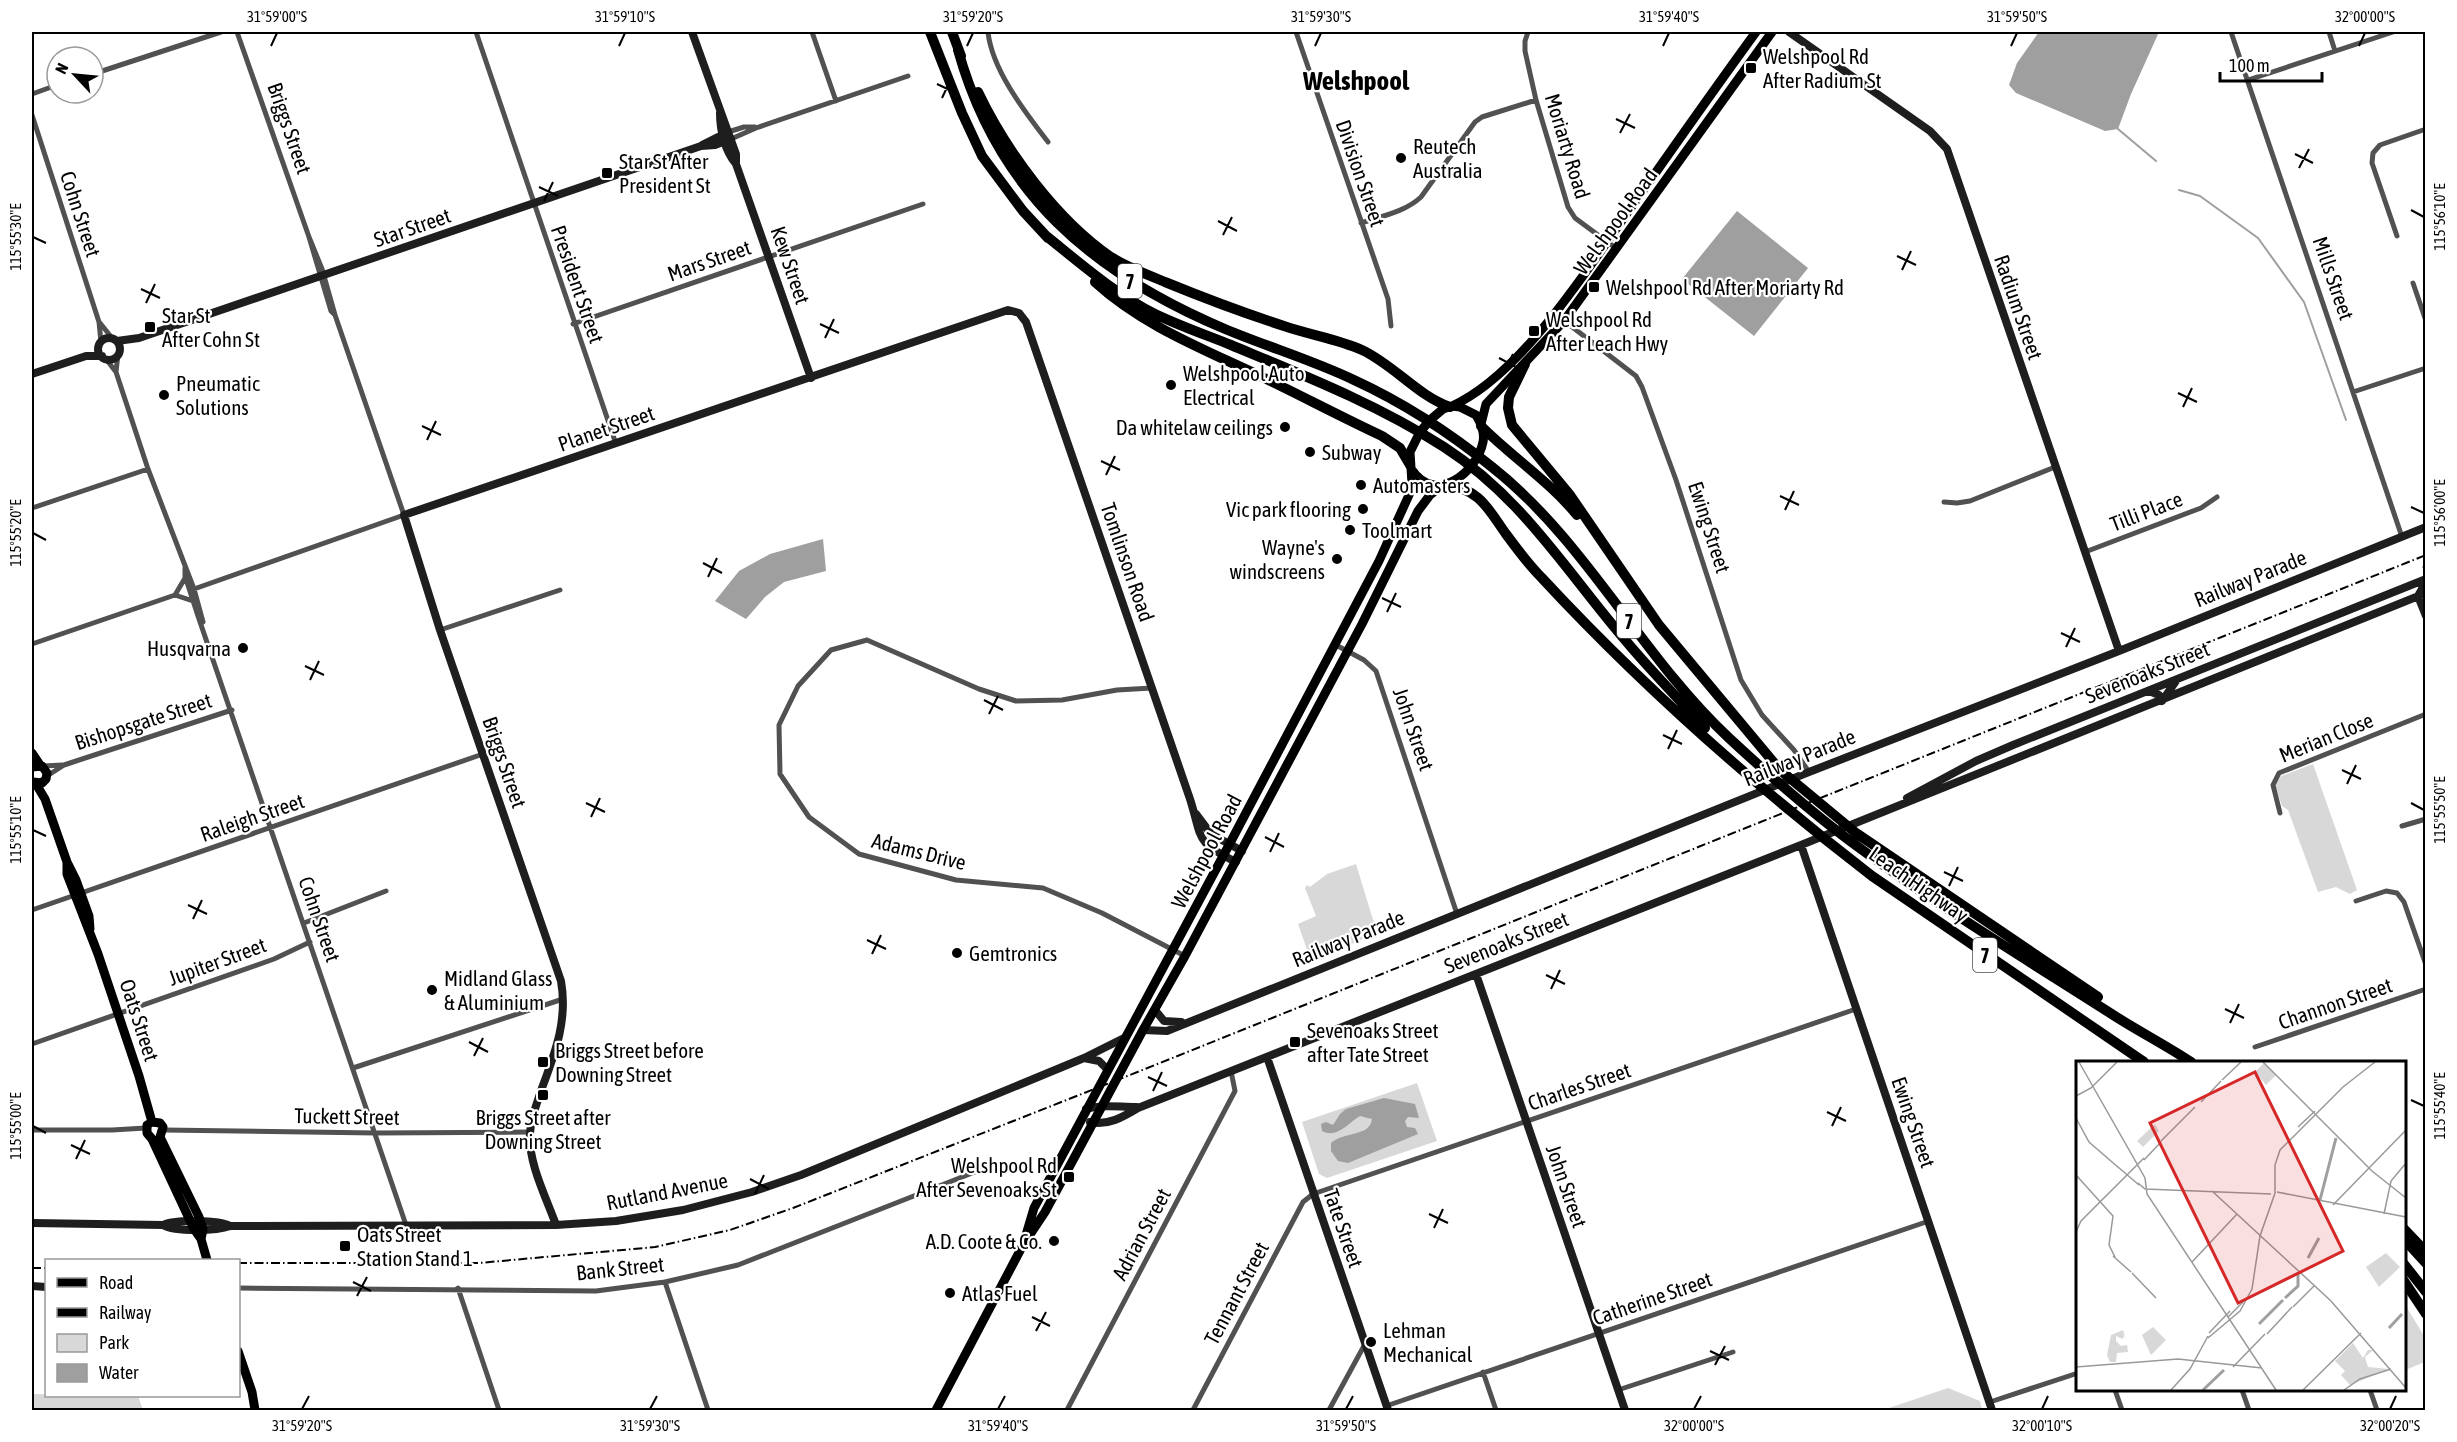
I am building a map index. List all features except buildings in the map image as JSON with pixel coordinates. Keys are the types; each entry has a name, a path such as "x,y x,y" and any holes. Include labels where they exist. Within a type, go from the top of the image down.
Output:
{"highway":[{"name":"7","path":"930,32 962,113 982,156 1023,211 1045,235 1115,301 1193,346 1259,375 1383,436 1400,448 1411,467"},
{"name":"7","path":"952,32 967,82 981,117 999,151 1026,190 1061,227 1094,255 1132,282 1174,304 1222,328 1355,380 1452,436 1511,483 1561,535 1696,704 1725,734 1851,835 1953,911 2189,1061"},
{"name":"7","path":"958,50 993,123 1020,164 1074,225 1113,258 1206,299 1363,351 1388,365 1438,402 1451,406"},
{"name":"7","path":"1045,235 1094,275 1154,313 1307,377 1396,419 1444,447 1481,475 1534,525 1626,641 1740,766"},
{"name":"7","path":"1525,364 1509,397 1508,408 1512,425 1570,495 1625,577"},
{"path":"1481,425 1504,449 1558,493 1775,772"},
{"name":"7","path":"1444,486 1463,488 1483,501 1535,571 1639,679 1740,766"},
{"name":"Leach Highway","path":"1740,766 1872,876 2143,1061"},
{"path":"1851,835 1869,842 2190,1061"},
{"path":"1869,842 1953,911"},
{"path":"2406,1231 2426,1252"},
{"path":"2406,1241 2426,1263"},
{"path":"2406,1267 2426,1292"},
{"path":"2406,1284 2426,1314"}],"main road":[{"name":"Welshpool Road","path":"1451,406 1474,396 1502,372 1554,313 1756,32"},
{"name":"Welshpool Road","path":"1481,425 1486,404 1564,321 1773,32"},
{"path":"1580,278 1598,263 1607,264"},
{"path":"1451,406 1460,407 1474,414 1481,425 1483,442 1465,471 1444,486 1436,487 1424,482 1411,467 1411,448 1420,432 1436,414 1451,406"},
{"name":"Welshpool Road","path":"1023,1245 1034,1208 1224,856 1379,561 1413,484 1411,467"},
{"name":"Welshpool Road","path":"936,1410 1023,1245 1045,1212 1242,851 1418,511 1430,495 1444,486"},
{"path":"32,753 38,766"},
{"name":"Oats Street","path":"38,766 47,770 37,781 78,894 83,919 90,931 118,1013 149,1125 148,1136 159,1135"},
{"path":"149,1125 160,1123 159,1135 197,1225 207,1259"},
{"path":"240,1357 259,1410"}],"street":[{"path":"105,70 221,32"},
{"name":"Briggs Street","path":"237,32 313,243 322,277 404,515 440,630 561,981 562,1026 534,1112 530,1132 532,1157 556,1225"},
{"name":"President Street","path":"476,32 573,324 616,444"},
{"name":"Kew Street","path":"692,32 726,136 736,154 736,164 811,378"},
{"path":"812,32 836,101"},
{"path":"987,32 993,52 1016,99 1048,142"},
{"name":"Division Street","path":"1296,32 1388,299 1391,326"},
{"name":"Moriarty Road","path":"1528,32 1525,51 1536,100 1571,212 1617,249"},
{"name":"Radium Street","path":"1789,32 1797,34 1930,131 1947,149 2119,651"},
{"name":"Mills Street","path":"2231,32 2402,537"},
{"path":"2329,32 2335,51"},
{"path":"2248,80 2393,32"},
{"name":"Star Street","path":"100,344 114,340 134,340 701,146 744,127 756,128 908,76"},
{"path":"1361,223 1414,204 1475,122 1482,117 1536,100"},
{"name":"Cohn Street","path":"32,115 99,322 100,344"},
{"path":"2397,236 2372,163 2373,153 2380,145 2426,129"},
{"name":"Mars Street","path":"573,324 923,204"},
{"path":"2413,284 2426,321"},
{"name":"Planet Street","path":"194,589 404,515 1008,310 1019,313 1026,322"},
{"name":"Ewing Street","path":"1554,313 1636,376 1679,490 1744,686 1762,715 1794,750 1809,772"},
{"name":"Cohn Street","path":"99,322 114,340"},
{"name":"Tomlinson Road","path":"1026,322 1195,813 1202,841 1236,862"},
{"path":"114,340 119,352"},
{"name":"Star Street","path":"104,358 113,359 134,340"},
{"path":"32,374 86,356 100,344 104,358 86,356"},
{"name":"Cohn Street","path":"116,372 119,352"},
{"name":"Cohn Street","path":"104,358 116,372 148,469 194,589 203,616 202,623"},
{"path":"2353,392 2426,368"},
{"path":"1944,502 1970,501 2055,467"},
{"path":"32,508 148,469"},
{"name":"Tilli Place","path":"2085,552 2200,508 2217,497"},
{"name":"Railway Parade","path":"1143,1030 1161,1032 2426,527"},
{"name":"Cohn Street","path":"185,568 185,576 193,601 406,1225"},
{"path":"32,644 175,595 184,582 185,576"},
{"path":"2426,581 2423,594 2426,616"},
{"name":"Sevenoaks Street","path":"1888,810 1927,786 1976,761 2402,588 2426,581"},
{"path":"2402,588 2423,594"},
{"path":"440,630 560,590"},
{"name":"Sevenoaks Street","path":"1092,1123 1104,1124 1125,1116 1138,1107 2162,701 2423,594"},
{"path":"175,595 193,601"},
{"name":"Adams Drive","path":"1152,688 1117,690 1062,700 1016,701 979,689 867,640 831,650 798,686 779,725 780,774 809,817 859,854 956,880 1043,888 1102,913 1185,956"},
{"name":"John Street","path":"1334,644 1364,660 1376,671 1457,914"},
{"path":"2149,691 2158,695 2162,701 2177,680"},
{"name":"Bishopsgate Street","path":"37,781 64,765 232,710"},
{"name":"Merian Close","path":"2280,813 2273,785 2279,773 2426,714"},
{"name":"Raleigh Street","path":"32,910 483,754"},
{"name":"Bishopsgate Street","path":"38,766 64,765"},
{"name":"Tomlinson Road","path":"1195,813 1211,834 1242,851"},
{"path":"2402,826 2426,819"},
{"name":"Ewing Street","path":"1801,845 1991,1406"},
{"path":"304,924 386,891"},
{"path":"2356,901 2386,891 2397,893 2404,902 2426,965"},
{"name":"Jupiter Street","path":"32,1044 294,950 310,942"},
{"name":"John Street","path":"1476,974 1625,1410"},
{"name":"Channon Street","path":"2255,1047 2426,989"},
{"path":"353,1068 563,999"},
{"name":"Charles Street","path":"1313,1194 1856,1009"},
{"path":"1155,1010 1161,1019 1169,1023 1186,1022"},
{"name":"Rutland Avenue","path":"32,1222 163,1225 168,1222 197,1225 224,1222 230,1226 556,1225 616,1221 683,1210 752,1192 801,1175 1084,1058 1124,1038"},
{"name":"Tate Street","path":"1267,1057 1387,1408"},
{"path":"1084,1058 1099,1061 1107,1069"},
{"name":"Adrian Street","path":"1067,1410 1235,1091 1231,1071"},
{"name":"Sevenoaks Street","path":"1084,1113 1102,1104 1111,1107 1138,1107"},
{"path":"1084,1113 1092,1123"},
{"path":"32,1130 112,1130 149,1125"},
{"name":"Tuckett Street","path":"159,1135 530,1132"},
{"name":"Bank Street","path":"240,1288 458,1288 596,1291 665,1282 738,1265 985,1168"},
{"name":"Tennant Street","path":"1193,1410 1303,1202 1313,1194"},
{"name":"Catherine Street","path":"1387,1408 1483,1372 1929,1221"},
{"path":"665,1282 708,1410"},
{"path":"458,1288 499,1410"},
{"path":"1329,1410 1365,1344"},
{"path":"1618,1390 1733,1352"},
{"path":"1483,1372 1496,1410"},
{"path":"1991,1406 2076,1374"},
{"path":"2116,1391 2122,1410"},
{"path":"2243,1391 2249,1410"},
{"path":"2371,1391 2378,1410"}],"green space":[{"path":"2313,764 2357,890 2350,894 2336,887 2318,892 2288,810 2282,806 2275,785 2281,776"},
{"path":"1356,864 1377,933 1311,961 1298,924 1316,916 1305,888 1307,885 1310,887 1327,874"},
{"path":"1417,1083 1437,1141 1327,1178 1319,1174 1302,1122"},
{"path":"2406,1306 2426,1339 2425,1362 2406,1370"},
{"path":"1948,1388 1980,1401 1982,1410 1883,1410"},
{"path":"32,1394 45,1394 45,1397 138,1397 143,1410 34,1410"}],"water":[{"path":"2039,32 2159,32 2118,129 2105,131 2016,93 2009,85 2017,63"},
{"path":"1737,211 1808,268 1754,336 1682,279"},
{"path":"823,539 826,571 784,582 765,597 746,619 715,601 739,571 770,554"},
{"path":"1384,1098 1415,1104 1419,1118 1408,1117 1405,1121 1407,1127 1415,1128 1418,1134 1348,1163 1338,1161 1331,1151 1331,1143 1367,1129 1372,1119 1360,1116 1333,1133 1322,1131 1321,1124 1326,1122 1333,1125 1346,1109"}],"waterway":[{"path":"2118,129 2156,161"},
{"path":"2179,190 2200,196 2258,238 2304,302 2346,420"},
{"path":"2423,567 2426,570"}],"railway":[{"path":"240,1263 479,1263 655,1247 730,1230 793,1208 1145,1069 2426,555"},
{"path":"32,1268 45,1268"}],"place":[{"name":"Welshpool Rd After Radium St","path":"1751,68"},
{"name":"Reutech Australia","path":"1401,158"},
{"name":"Star St After President St","path":"607,173"},
{"name":"Welshpool Rd After Moriarty Rd","path":"1594,287"},
{"name":"Star St After Cohn St","path":"150,327"},
{"name":"Welshpool Rd After Leach Hwy","path":"1534,331"},
{"name":"Welshpool Auto Electrical","path":"1171,385"},
{"name":"Pneumatic Solutions","path":"164,395"},
{"name":"Da whitelaw ceilings","path":"1285,427"},
{"name":"Subway","path":"1310,452"},
{"name":"Automasters","path":"1361,485"},
{"name":"Vic park flooring","path":"1363,509"},
{"name":"Toolmart","path":"1350,530"},
{"name":"Wayne's windscreens","path":"1337,559"},
{"name":"Husqvarna","path":"243,648"},
{"name":"Gemtronics","path":"957,953"},
{"name":"Midland Glass & Aluminium","path":"432,990"},
{"name":"Sevenoaks Street after Tate Street","path":"1295,1042"},
{"name":"Briggs Street before Downing Street","path":"543,1062"},
{"name":"Briggs Street after Downing Street","path":"543,1095"},
{"name":"Welshpool Rd After Sevenoaks St","path":"1069,1177"},
{"name":"A.D. Coote & Co.","path":"1054,1241"},
{"name":"Oats Street Station Stand 1","path":"345,1246"},
{"name":"Atlas Fuel","path":"950,1293"},
{"name":"Lehman Mechanical","path":"1371,1342"}],"district":[{"name":"Welshpool","path":"1356,80"}]}
